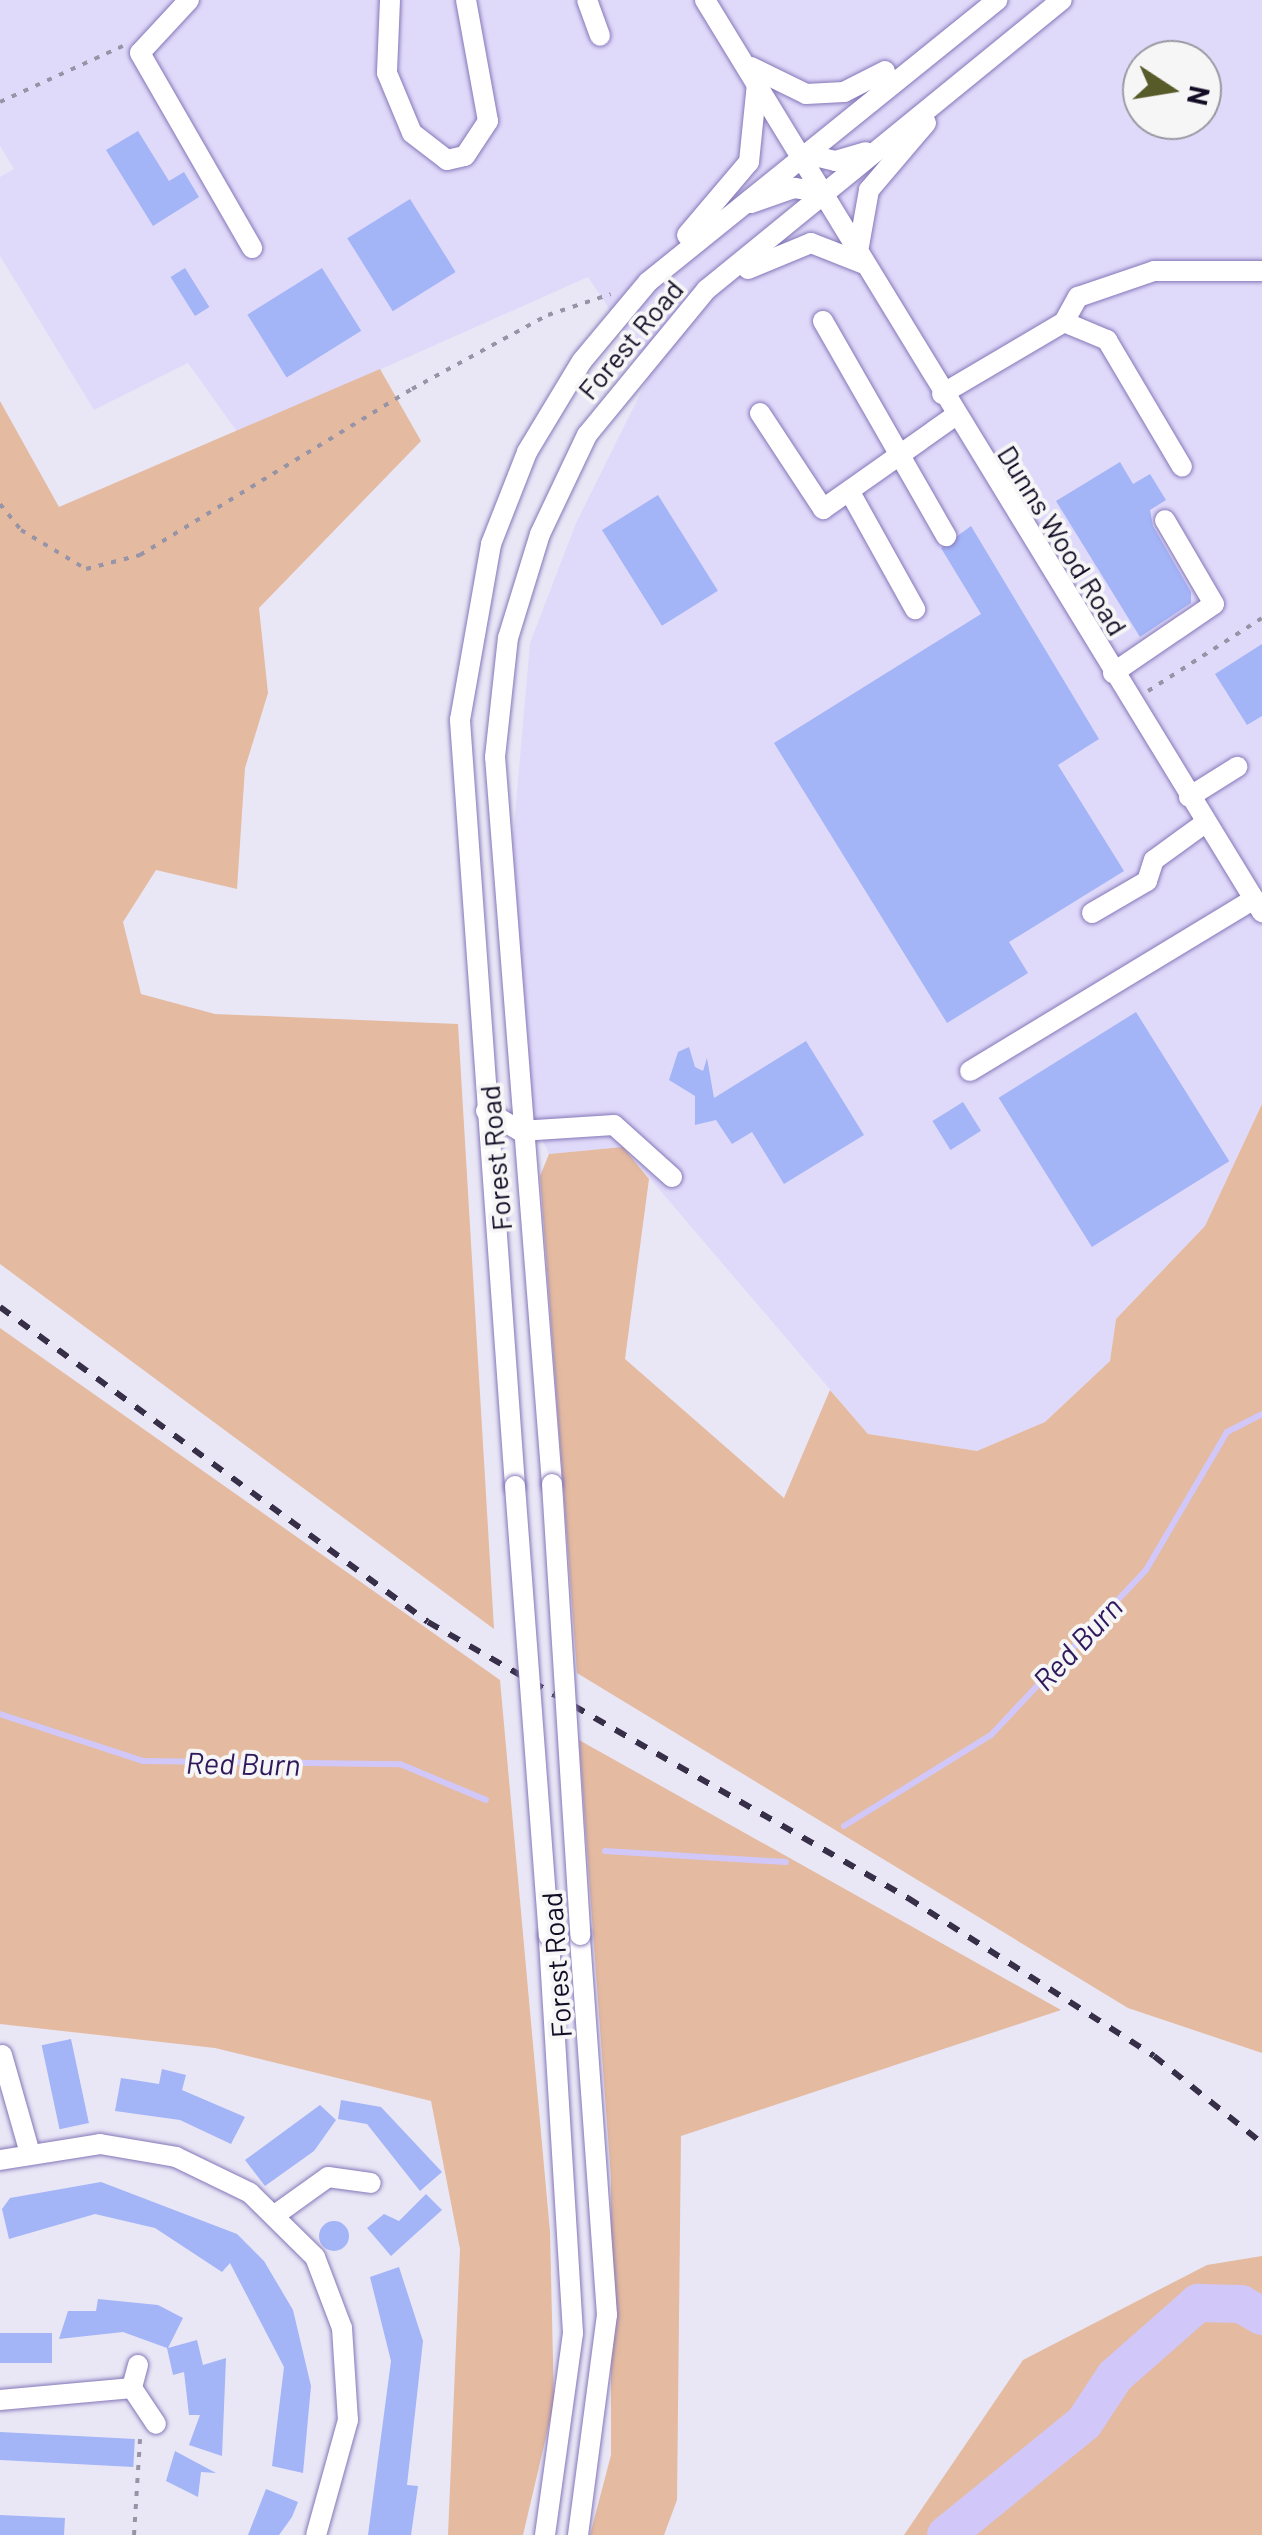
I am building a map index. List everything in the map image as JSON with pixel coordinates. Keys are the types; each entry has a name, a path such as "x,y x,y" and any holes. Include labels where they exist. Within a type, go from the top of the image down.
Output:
{"street":[{"path":"190,0 140,53 152,82 252,248"},
{"path":"390,0 388,73 412,132 448,160 465,156 488,121 466,0"},
{"path":"587,0 600,36"},
{"name":"Dunns Wood Road","path":"705,0 801,153 955,416 1258,906"},
{"name":"Forest Road","path":"545,2535 573,2334 549,1936 462,772 472,620 527,452 582,361 648,282 801,153 998,0"},
{"name":"Forest Road","path":"578,2535 607,2315 552,1484 497,853 508,638 540,534 588,435 690,308 824,192 1062,0"},
{"path":"745,64 806,94 844,92 942,41"},
{"path":"690,308 784,247 830,244 863,259 868,190 964,80"},
{"path":"648,282 748,162 757,83"},
{"path":"801,153 836,161 877,150"},
{"path":"730,212 794,188 824,192"},
{"path":"942,394 1064,322 1078,297 1154,271 1262,271"},
{"path":"823,321 904,456 946,536"},
{"path":"1064,322 1107,340 1182,467"},
{"path":"760,413 823,509 851,494 955,416"},
{"path":"851,494 915,609"},
{"path":"1113,673 1214,604 1165,520"},
{"path":"1189,797 1237,767"},
{"path":"1092,913 1146,881 1154,860 1205,823"},
{"path":"970,1071 1258,906"},
{"path":"486,1111 520,1131 614,1125 672,1177"},
{"path":"2,2055 29,2150"},
{"path":"0,2160 29,2150 100,2144 176,2157 275,2215 315,2258 342,2328 348,2420 316,2535"},
{"path":"275,2215 328,2177 370,2183"},
{"path":"138,2365 137,2396 156,2424"},
{"path":"0,2400 137,2396"}],"path":[{"path":"0,102 140,36"},
{"path":"0,504 21,530 86,569 140,555 548,314 648,282"},
{"path":"1132,701 1262,618"},
{"path":"134,2535 137,2396"}],"shaded area":[{"path":"0,0 1262,0 1262,1104 1205,1226 1116,1319 1110,1361 1045,1422 977,1451 868,1434 623,1147 549,1154 529,1112 513,837 530,643 576,523 651,372 588,277 238,433 188,363 94,410 0,256 0,177 14,169 0,146"},
{"path":"380,369 421,441 259,608 268,693 245,768 237,889 156,870 123,922 141,994 215,1014 458,1024 494,1629 0,1264 0,401 59,507"},
{"path":"1262,1104 1262,2053 1128,2008 577,1673 540,1176 549,1154 623,1147 649,1179 625,1359 784,1498 830,1390 868,1434 977,1451 1045,1422 1110,1361 1116,1319 1205,1226"},
{"path":"0,1328 500,1680 550,2232 554,2403 523,2535 448,2535 460,2249 431,2101 215,2048 0,2024"},
{"path":"579,1740 1061,2010 681,2136 677,2500 664,2535 590,2535 611,2455 611,2179"},
{"path":"1262,2256 1262,2535 904,2535 1023,2360 1207,2265"}],"building":[{"path":"138,131 169,181 184,172 199,197 153,226 106,150"},
{"path":"410,199 456,272 393,311 347,238"},
{"path":"185,268 209,307 195,316 171,277"},
{"path":"322,268 361,331 287,377 247,315"},
{"path":"1120,462 1133,484 1150,474 1166,500 1150,510 1153,526 1191,592 1191,603 1140,637 1056,501"},
{"path":"658,495 718,591 662,626 602,530"},
{"path":"971,526 1099,739 1058,765 1124,871 1009,942 1028,973 947,1023 774,743 981,614 941,548"},
{"path":"1262,644 1262,716 1247,725 1215,674"},
{"path":"1136,1012 1229,1161 1092,1247 999,1098"},
{"path":"806,1041 864,1135 784,1184 752,1132 732,1144 716,1120 695,1125 695,1096 669,1080 678,1052 689,1047 695,1067 703,1071 707,1058 714,1098"},
{"path":"963,1102 981,1131 950,1150 932,1121"},
{"path":"71,2039 89,2123 60,2129 42,2045"},
{"path":"162,2069 186,2075 182,2090 245,2117 231,2144 180,2120 115,2111 121,2078 159,2084"},
{"path":"341,2100 381,2107 442,2172 420,2191 367,2124 338,2119"},
{"path":"320,2105 336,2120 314,2151 265,2186 245,2160"},
{"path":"101,2182 237,2234 264,2261 293,2310 311,2386 303,2473 272,2466 284,2367 230,2263 222,2272 155,2228 95,2214 9,2239 2,2209 10,2198"},
{"path":"426,2194 442,2210 391,2256 367,2228 384,2214 399,2221"},
{"path":"334,2221 344,2226 349,2236 344,2246 334,2251 324,2246 319,2236 324,2226"},
{"path":"399,2267 423,2341 407,2485 418,2486 411,2535 368,2535 391,2361 370,2277"},
{"path":"98,2299 158,2305 183,2318 168,2348 197,2340 203,2365 226,2358 222,2456 189,2445 200,2415 189,2415 184,2372 173,2375 167,2348 123,2332 59,2339 68,2311 96,2311"},
{"path":"0,2333 52,2333 52,2363 0,2363"},
{"path":"0,2432 135,2439 133,2467 0,2460"},
{"path":"175,2451 216,2473 201,2472 198,2497 166,2481"},
{"path":"266,2489 298,2502 279,2535 248,2535"},
{"path":"0,2515 65,2518 64,2535 0,2535"}],"waterway":[{"name":"Red Burn","path":"844,1826 991,1735 1146,1570 1227,1432 1262,1414"},
{"name":"Red Burn","path":"0,1714 143,1761 400,1764 486,1800"},
{"name":"Red Burn","path":"605,1851 786,1862"},
{"path":"946,2535 1084,2423 1115,2376 1198,2303 1241,2304 1262,2316"}],"railway":[{"path":"0,1307 428,1622 908,1898 1154,2056 1262,2143"}]}
